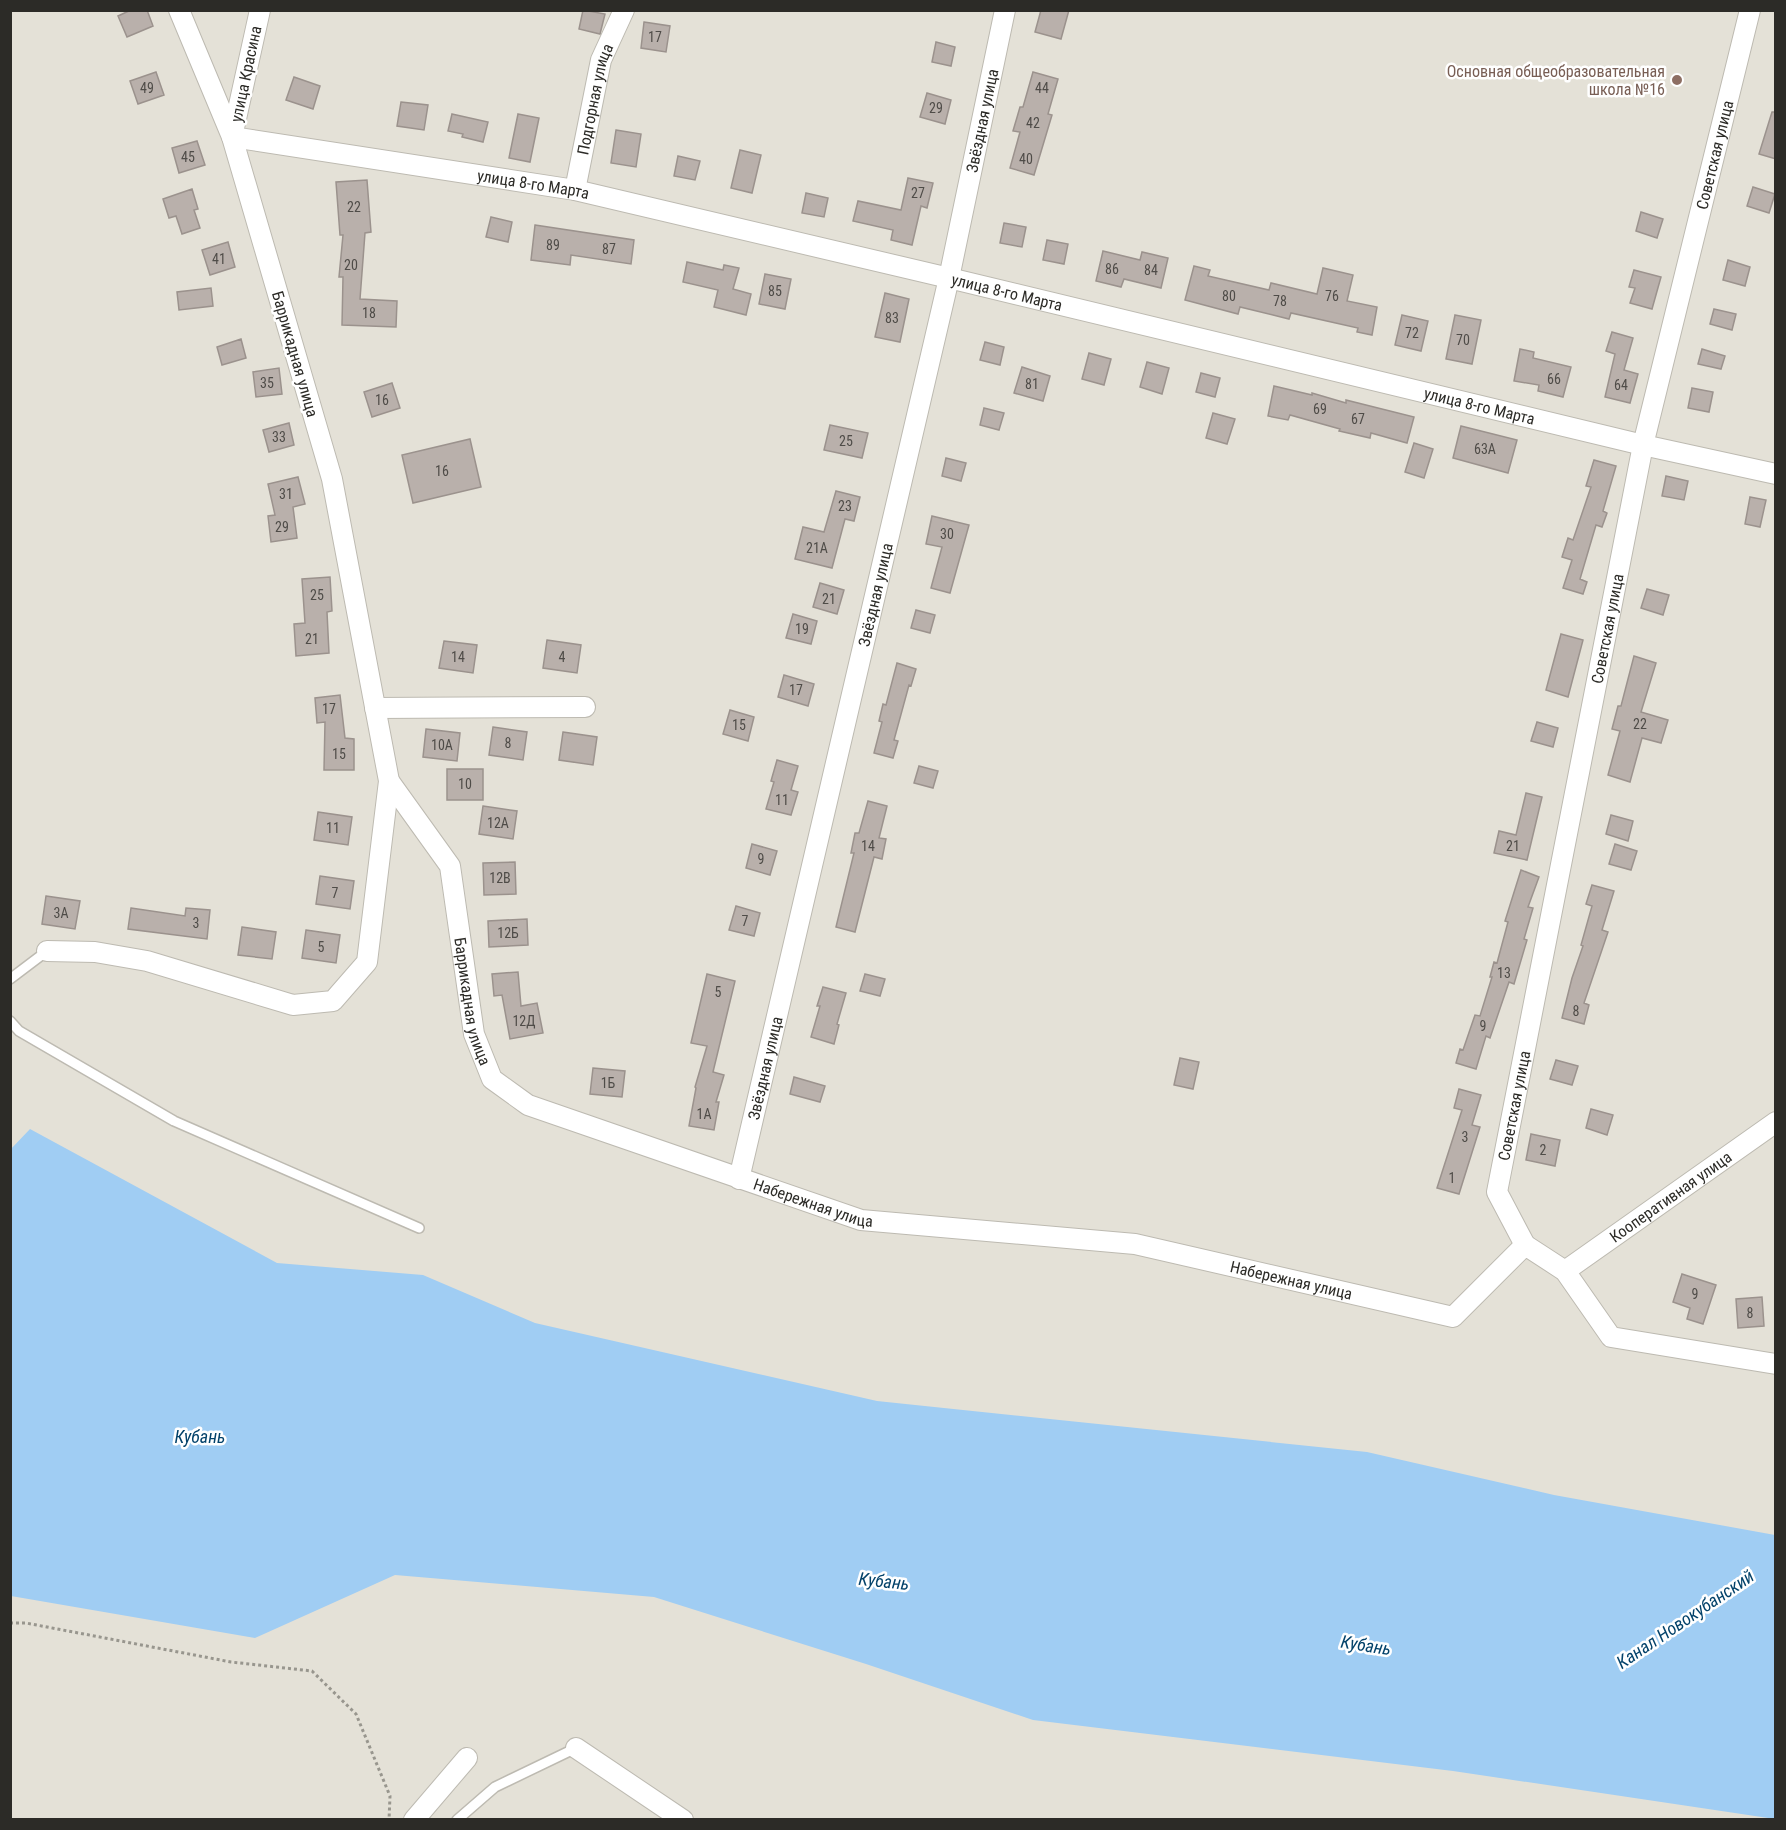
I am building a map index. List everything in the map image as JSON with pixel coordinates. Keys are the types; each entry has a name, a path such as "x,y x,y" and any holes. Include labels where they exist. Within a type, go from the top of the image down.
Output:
{"street":[{"name":"Баррикадная улица","path":"47,951 95,952 147,961 293,1005 333,1001 367,962 389,781 332,479 232,137 179,10"},
{"name":"улица Красина","path":"232,137 260,10"},
{"name":"Подгорная улица","path":"575,190 601,60 624,10"},
{"name":"Звёздная улица","path":"740,1179 949,278 1005,10"},
{"name":"Советская улица","path":"1525,1245 1497,1192 1643,445 1750,10"},
{"name":"улица 8-го Марта","path":"232,137 575,190 1643,445 1776,474"},
{"path":"375,708 585,707"},
{"name":"Баррикадная улица","path":"389,781 450,866 474,1034 492,1079 528,1105 740,1179"},
{"name":"Кооперативная улица","path":"1565,1271 1776,1122"},
{"name":"Набережная улица","path":"740,1179 861,1220 1136,1244 1453,1317 1525,1245"},
{"path":"1525,1245 1565,1271 1611,1337 1776,1364"},
{"path":"576,1748 683,1820"},
{"path":"414,1820 467,1758"}],"lane":[{"path":"10,979 47,951"},
{"path":"10,1021 19,1031 174,1121 419,1228"},
{"path":"457,1820 495,1787 576,1748"}],"path":[{"path":"10,1623 26,1623 231,1662 312,1671 356,1714 390,1796 389,1820"}],"water":[{"name":"Кубань","path":"30,1129 277,1263 423,1275 535,1323 877,1401 1367,1452 1554,1495 1775,1535 1775,1819 1453,1771 1033,1720 654,1597 395,1575 255,1638 11,1596 10,1150"}],"building":[{"path":"131,10 147,10 153,26 127,37 118,16"},
{"path":"583,10 605,14 600,34 579,29"},
{"path":"1041,10 1069,10 1061,39 1035,32"},
{"path":"644,22 670,26 666,52 641,48"},
{"path":"936,42 955,47 951,66 932,62"},
{"path":"156,72 164,95 138,104 130,81"},
{"path":"1033,72 1058,79 1048,114 1052,115 1034,175 1010,168 1020,132 1013,131"},
{"path":"294,77 320,86 313,109 286,100"},
{"path":"927,93 951,100 945,124 920,117"},
{"path":"401,102 428,105 424,130 397,126"},
{"path":"1772,112 1776,112 1776,159 1759,154"},
{"path":"452,114 488,122 483,142 448,131"},
{"path":"518,114 539,118 530,162 509,158"},
{"path":"616,130 641,134 636,167 611,163"},
{"path":"197,141 205,165 179,173 172,148"},
{"path":"740,150 761,155 752,193 731,188"},
{"path":"678,156 700,161 695,180 674,176"},
{"path":"908,178 933,183 927,208 921,206 912,245 891,240 893,230 853,221 858,201 901,210"},
{"path":"367,180 371,232 365,233 360,299 397,301 396,327 342,325 343,277 339,277 343,235 340,235 336,182"},
{"path":"1753,187 1775,194 1769,213 1747,206"},
{"path":"192,189 198,209 194,210 200,228 182,234 176,216 169,218 163,199"},
{"path":"806,193 828,198 824,217 802,213"},
{"path":"1641,212 1663,219 1657,238 1636,231"},
{"path":"491,217 512,222 508,242 486,237"},
{"path":"1004,223 1026,227 1022,247 1000,243"},
{"path":"535,225 634,240 631,264 571,255 570,265 531,260"},
{"path":"1047,240 1068,244 1064,264 1043,260"},
{"path":"228,242 235,267 210,275 202,250"},
{"path":"1103,251 1140,260 1142,252 1168,258 1161,288 1124,279 1121,287 1096,281"},
{"path":"1728,260 1750,267 1745,286 1723,280"},
{"path":"687,262 723,270 724,265 739,268 733,289 751,294 746,315 714,307 718,290 683,282"},
{"path":"1194,266 1210,270 1208,276 1269,290 1271,283 1317,294 1323,268 1353,275 1347,301 1377,307 1372,335 1357,332 1358,328 1291,313 1289,319 1240,307 1238,314 1185,300"},
{"path":"1634,270 1661,277 1652,309 1630,303 1635,288 1629,287"},
{"path":"765,274 791,279 785,309 759,304"},
{"path":"211,288 213,306 179,310 177,292"},
{"path":"885,293 909,299 900,342 875,337"},
{"path":"1714,309 1736,314 1732,330 1710,324"},
{"path":"1402,315 1428,321 1421,351 1395,345"},
{"path":"1455,315 1481,320 1472,364 1446,359"},
{"path":"1612,332 1633,338 1624,370 1638,374 1630,403 1605,397 1615,354 1606,351"},
{"path":"241,339 246,358 222,365 217,347"},
{"path":"985,342 1004,347 1000,365 980,360"},
{"path":"1520,349 1534,352 1533,358 1571,367 1563,397 1538,391 1539,385 1514,381"},
{"path":"1702,349 1725,356 1721,369 1698,364"},
{"path":"1089,353 1111,359 1104,385 1082,379"},
{"path":"1147,362 1169,368 1162,394 1140,387"},
{"path":"1022,367 1050,376 1043,401 1014,393"},
{"path":"279,368 282,394 256,397 253,372"},
{"path":"1201,373 1220,378 1215,397 1196,392"},
{"path":"392,383 400,408 372,417 364,392"},
{"path":"1274,386 1312,395 1312,393 1346,403 1346,400 1414,417 1407,443 1371,433 1370,438 1339,431 1340,429 1290,415 1288,420 1268,416"},
{"path":"1692,388 1713,392 1709,412 1688,408"},
{"path":"984,408 1004,413 999,430 980,425"},
{"path":"1213,413 1235,419 1227,444 1206,438"},
{"path":"289,423 294,445 269,452 263,430"},
{"path":"830,425 868,433 862,458 824,450"},
{"path":"1461,426 1517,440 1508,473 1453,458"},
{"path":"470,439 481,487 413,503 402,455"},
{"path":"1414,443 1433,449 1424,478 1405,472"},
{"path":"946,458 966,463 961,481 942,476"},
{"path":"1594,460 1616,466 1603,511 1607,513 1602,527 1596,525 1580,579 1587,582 1583,594 1563,588 1572,560 1562,557 1568,538 1573,540 1591,487 1586,486"},
{"path":"1666,476 1688,481 1684,500 1662,496"},
{"path":"298,477 305,504 293,507 297,538 271,542 268,516 275,515 268,484"},
{"path":"836,491 860,497 854,521 845,519 832,568 795,559 803,527 824,532"},
{"path":"1750,497 1766,500 1760,527 1745,524"},
{"path":"932,516 969,525 950,593 931,588 942,547 926,544"},
{"path":"330,577 332,611 327,612 329,653 296,656 294,624 305,623 302,579"},
{"path":"820,583 844,590 837,614 813,607"},
{"path":"1647,589 1669,595 1663,615 1641,608"},
{"path":"916,610 935,615 930,633 911,628"},
{"path":"793,614 817,621 811,644 786,638"},
{"path":"1561,634 1583,640 1568,697 1546,690"},
{"path":"547,640 581,645 577,673 543,668"},
{"path":"444,641 477,645 473,673 439,668"},
{"path":"1634,656 1656,663 1641,712 1668,720 1661,743 1642,738 1630,782 1608,775 1620,731 1612,729 1618,706 1621,706"},
{"path":"897,663 916,669 911,686 909,685 894,740 898,741 893,758 874,753 882,722 879,721 883,704 886,705"},
{"path":"784,675 814,684 808,706 778,697"},
{"path":"340,695 345,738 354,739 354,770 324,770 325,722 317,723 315,698"},
{"path":"730,710 754,717 748,741 723,734"},
{"path":"1537,722 1558,728 1553,747 1531,741"},
{"path":"493,727 527,732 523,760 489,755"},
{"path":"426,729 460,733 457,761 423,757"},
{"path":"563,732 597,737 593,765 559,760"},
{"path":"777,760 798,766 791,790 798,792 791,815 766,809 774,782 771,781"},
{"path":"919,766 938,771 933,788 914,783"},
{"path":"447,769 483,769 483,800 447,800"},
{"path":"1526,793 1542,797 1527,860 1494,853 1499,831 1516,835"},
{"path":"868,801 887,806 879,838 886,839 882,859 874,857 855,932 836,927 854,853 851,853 855,833 859,833"},
{"path":"483,806 517,811 513,839 479,834"},
{"path":"318,812 352,817 348,845 314,840"},
{"path":"1611,815 1633,821 1628,841 1606,834"},
{"path":"752,844 777,851 770,875 746,868"},
{"path":"1615,844 1637,851 1631,870 1609,864"},
{"path":"515,862 516,894 484,895 483,863"},
{"path":"1521,870 1539,877 1528,907 1533,908 1524,939 1527,940 1514,984 1509,982 1490,1038 1486,1036 1476,1069 1456,1063 1475,1015 1480,1016 1492,977 1490,977 1494,962 1497,963 1508,922 1505,921"},
{"path":"320,876 354,881 350,909 316,904"},
{"path":"1592,885 1614,891 1602,930 1608,932 1584,1003 1589,1005 1584,1024 1562,1018 1583,946 1581,945 1592,906 1586,904"},
{"path":"46,896 80,901 75,929 42,924"},
{"path":"736,906 760,913 754,936 729,930"},
{"path":"131,908 185,916 186,908 210,910 207,939 128,929"},
{"path":"527,919 528,945 489,947 488,921"},
{"path":"242,927 276,932 272,959 238,955"},
{"path":"306,930 340,935 336,963 302,958"},
{"path":"518,972 521,1006 537,1003 543,1033 510,1039 502,995 494,996 492,974"},
{"path":"707,974 735,981 713,1072 724,1075 716,1102 719,1102 714,1130 689,1126 695,1087 707,1046 691,1043"},
{"path":"865,974 885,979 880,996 860,991"},
{"path":"823,987 846,993 834,1044 811,1037"},
{"path":"1180,1058 1199,1062 1193,1089 1174,1085"},
{"path":"1556,1060 1578,1066 1572,1085 1550,1079"},
{"path":"593,1068 625,1071 622,1097 590,1094"},
{"path":"794,1077 825,1086 820,1102 790,1094"},
{"path":"1459,1089 1481,1095 1472,1125 1480,1127 1459,1194 1437,1188 1462,1110 1454,1108"},
{"path":"1591,1109 1613,1115 1607,1135 1586,1128"},
{"path":"1531,1134 1560,1140 1555,1166 1526,1160"},
{"path":"1682,1274 1716,1285 1703,1324 1687,1319 1690,1308 1673,1302"},
{"path":"1762,1297 1764,1326 1738,1328 1736,1299"}],"place":[{"name":"Основная общеобразовательная школа №16","path":"1677,80"}],"water label":[{"name":"Канал Новокубанский","path":"1685,1619"}]}
